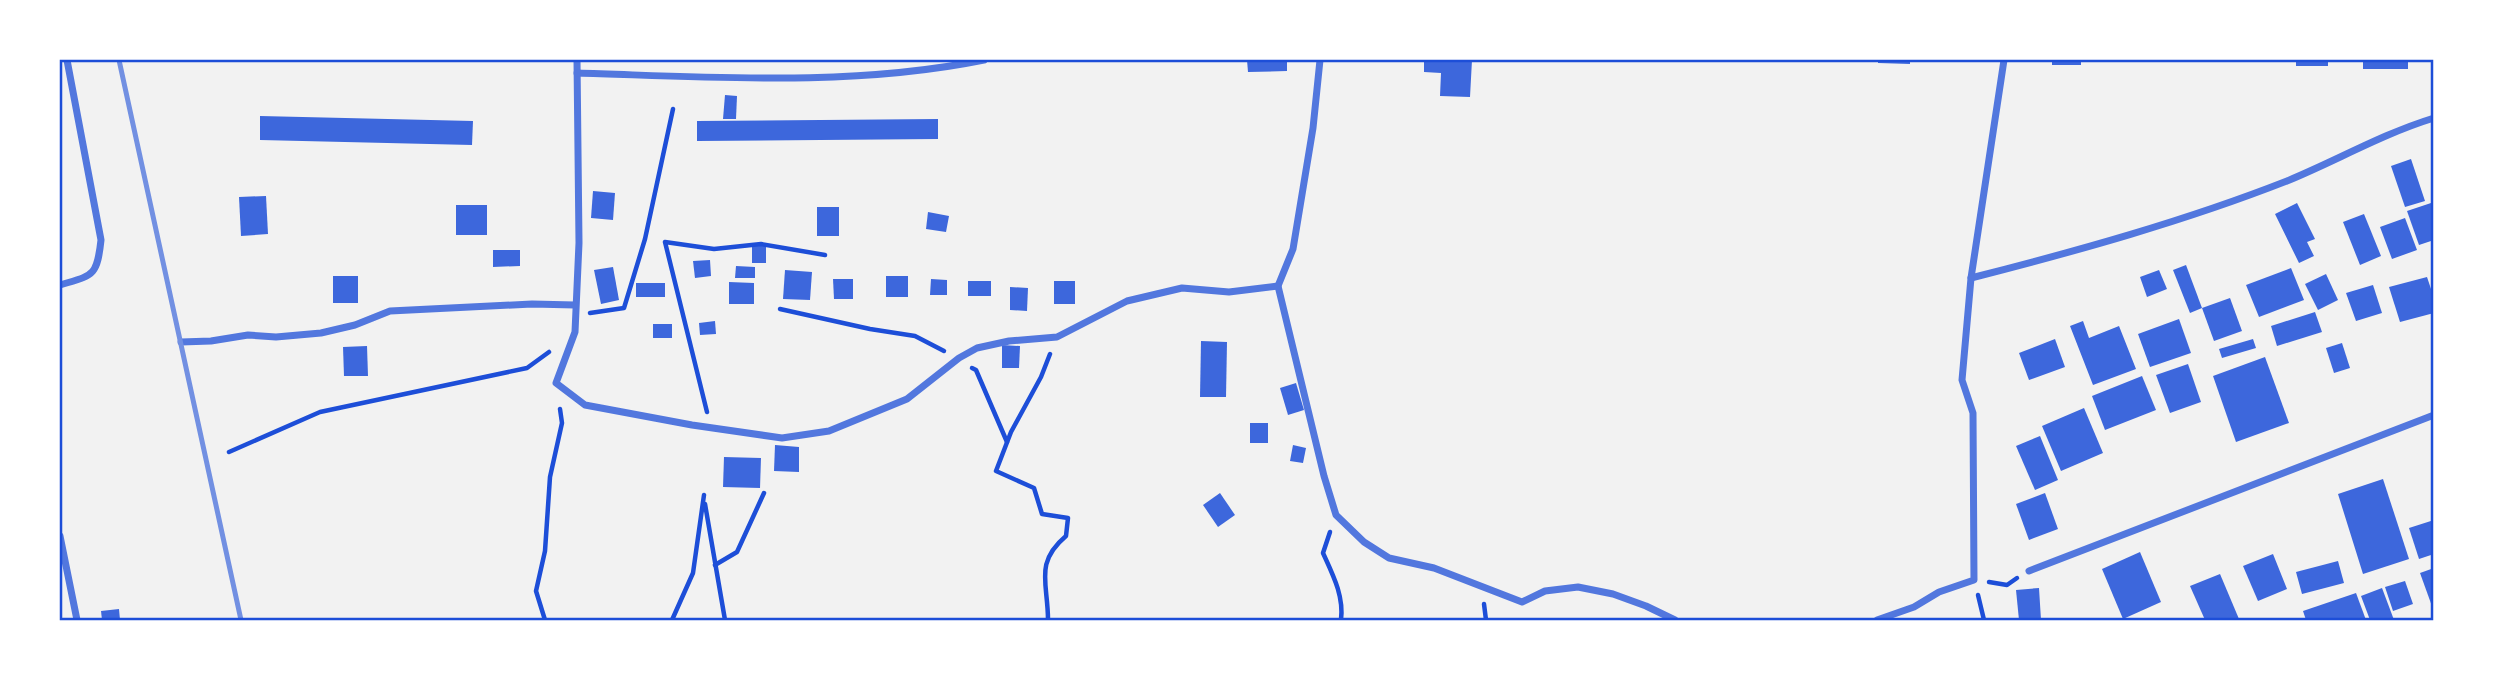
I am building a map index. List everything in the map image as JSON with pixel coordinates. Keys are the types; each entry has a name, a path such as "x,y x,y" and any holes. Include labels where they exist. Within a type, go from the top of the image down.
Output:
{"street":[{"path":"60,285 90,276 99,265 101,240 67,60"},
{"path":"577,60 579,243 575,332 556,383 585,405 782,438 830,431 907,399 959,358 977,348 1009,341 1057,337 1127,301 1182,288 1229,292 1278,286"},
{"path":"577,73 802,78 933,70 984,60"},
{"path":"1320,60 1313,128 1293,249 1278,286 1336,515 1364,542 1389,558 1434,568 1522,603 1545,591 1578,587 1613,594 1646,606 1675,621"},
{"path":"1877,621 1914,607 1939,592 1974,580 1973,413 1962,380 1971,278 2004,60"},
{"path":"1971,278 2095,247 2287,181 2402,128 2434,118"},
{"path":"181,342 211,341 248,335 276,337 321,333 355,325 390,311 532,304 575,305"},
{"path":"2029,571 2434,415"},
{"path":"60,536 77,621"}],"path":[{"path":"229,452 320,412 527,368 575,332 589,313 624,308 645,239 673,109"},
{"path":"708,416 665,243 714,249 761,244 825,255"},
{"path":"780,309 915,336 959,358 976,370 1007,443"},
{"path":"1048,621 1044,568 1051,548 1066,536 1068,518 1042,514 1034,488 996,471 1057,337"},
{"path":"545,621 536,591 545,551 551,477 562,423 556,383"},
{"path":"715,565 737,552 764,493"},
{"path":"671,621 693,573 704,497 725,621"},
{"path":"1336,515 1323,553 1337,585 1342,610 1340,621"},
{"path":"1984,621 1974,580 2007,584 2029,571"}],"building":[{"path":"1247,60 1287,60 1287,71 1248,72"},
{"path":"1424,60 1472,60 1470,97 1440,96 1441,73 1424,72"},
{"path":"1878,60 1910,60 1910,64 1878,63"},
{"path":"2052,60 2081,60 2081,65 2052,65"},
{"path":"2296,60 2328,60 2328,66 2296,66"},
{"path":"2363,60 2408,60 2408,69 2363,69"},
{"path":"725,95 737,96 736,119 723,119"},
{"path":"260,116 473,121 472,145 260,140"},
{"path":"938,119 938,139 697,141 697,121"},
{"path":"2411,159 2425,201 2405,207 2391,166"},
{"path":"593,191 615,193 613,220 591,218"},
{"path":"266,196 268,234 241,236 239,197"},
{"path":"2434,202 2434,240 2419,245 2407,211"},
{"path":"2297,203 2315,239 2307,242 2314,256 2299,263 2275,214"},
{"path":"456,205 487,205 487,235 456,235"},
{"path":"817,207 839,207 839,236 817,236"},
{"path":"928,212 949,216 946,232 926,229"},
{"path":"2364,214 2381,256 2360,265 2343,222"},
{"path":"2405,218 2417,250 2392,259 2380,227"},
{"path":"752,246 766,246 766,263 752,263"},
{"path":"493,250 520,250 520,266 493,267"},
{"path":"710,260 711,276 695,278 693,261"},
{"path":"2186,265 2202,308 2190,313 2173,270"},
{"path":"736,266 755,267 755,278 735,278"},
{"path":"613,267 619,300 601,304 594,270"},
{"path":"2291,268 2304,300 2259,317 2246,285"},
{"path":"785,270 812,272 810,300 783,299"},
{"path":"2159,270 2167,289 2147,297 2140,277"},
{"path":"2326,274 2338,300 2318,310 2305,284"},
{"path":"333,276 358,276 358,303 333,303"},
{"path":"886,276 908,276 908,297 886,297"},
{"path":"2427,277 2434,298 2434,313 2400,322 2389,287"},
{"path":"833,279 853,279 853,299 834,299"},
{"path":"931,279 947,280 947,295 930,295"},
{"path":"968,281 991,281 991,296 968,296"},
{"path":"1054,281 1075,281 1075,304 1054,304"},
{"path":"729,282 754,283 754,304 729,304"},
{"path":"636,283 665,283 665,297 636,297"},
{"path":"2373,285 2382,313 2356,321 2346,293"},
{"path":"1010,287 1028,288 1027,311 1010,310"},
{"path":"2230,298 2242,331 2214,341 2202,308"},
{"path":"2315,312 2322,332 2277,346 2271,326"},
{"path":"2179,319 2191,353 2150,367 2138,334"},
{"path":"715,321 716,334 700,335 699,323"},
{"path":"2083,321 2089,338 2119,326 2136,369 2093,385 2070,326"},
{"path":"653,324 672,324 672,338 653,338"},
{"path":"2055,339 2065,367 2029,380 2019,353"},
{"path":"2253,339 2256,348 2222,358 2219,349"},
{"path":"1201,341 1227,342 1226,397 1200,397"},
{"path":"2342,343 2350,368 2334,373 2326,348"},
{"path":"1002,345 1020,346 1019,368 1002,368"},
{"path":"367,346 368,376 344,376 343,347"},
{"path":"2265,357 2289,423 2236,442 2213,376"},
{"path":"2188,364 2201,402 2170,413 2156,375"},
{"path":"2142,376 2156,410 2105,430 2092,396"},
{"path":"1296,383 1304,410 1288,415 1280,388"},
{"path":"2084,408 2103,453 2061,471 2042,426"},
{"path":"1250,423 1268,423 1268,443 1250,443"},
{"path":"2040,436 2058,480 2035,490 2016,446"},
{"path":"775,445 799,447 799,472 774,471"},
{"path":"1293,445 1306,448 1303,463 1290,461"},
{"path":"724,457 761,458 760,488 723,487"},
{"path":"2383,479 2409,559 2363,574 2338,494"},
{"path":"1220,493 1235,515 1218,527 1203,505"},
{"path":"2045,493 2058,529 2029,540 2016,504"},
{"path":"2434,520 2434,554 2419,559 2409,528"},
{"path":"2140,552 2161,602 2123,619 2102,569"},
{"path":"2273,554 2287,589 2258,601 2243,566"},
{"path":"2338,561 2344,583 2302,594 2296,572"},
{"path":"2434,568 2434,609 2433,609 2420,573"},
{"path":"2220,574 2239,619 2205,620 2190,586"},
{"path":"2405,581 2413,604 2393,611 2385,587"},
{"path":"2039,588 2041,620 2019,620 2016,590"},
{"path":"2382,588 2394,620 2370,620 2361,596"},
{"path":"2356,593 2366,620 2306,620 2303,611"},
{"path":"119,609 120,620 102,620 101,611"}],"railway":[{"path":"119,60 241,620"}]}
